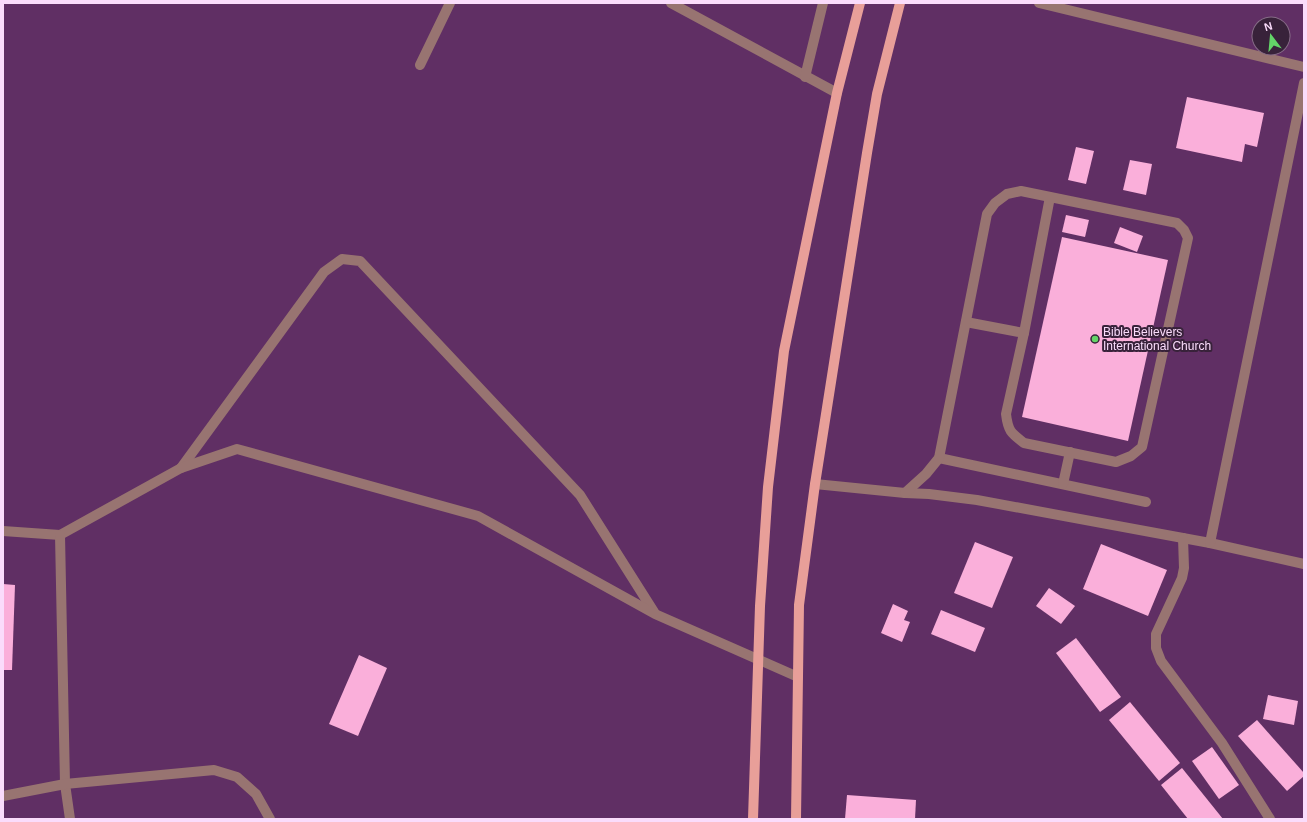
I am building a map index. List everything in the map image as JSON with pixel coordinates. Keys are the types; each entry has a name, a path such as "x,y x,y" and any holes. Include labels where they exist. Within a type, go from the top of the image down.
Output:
{"main road":[{"path":"753,819 760,606 768,487 784,351 837,93 860,3"},
{"path":"796,819 799,605 815,484 856,216 877,94 900,3"}],"street":[{"path":"420,65 450,3"},
{"path":"671,3 837,93"},
{"path":"805,77 823,3"},
{"path":"1039,3 1304,67"},
{"path":"1210,543 1304,83"},
{"path":"904,493 926,474 939,458 986,214 995,203 1007,194 1021,191 1050,197 1177,224 1184,230 1188,238 1142,447 1130,456 1116,462 1024,443 1014,436 1007,426 1006,414 1024,333 1050,197"},
{"path":"181,468 324,272 342,260 360,261 580,495 655,614"},
{"path":"966,322 1024,333"},
{"path":"3,531 60,535 181,468 237,449 478,516 655,614 798,677"},
{"path":"1063,484 1070,452"},
{"path":"939,458 1146,502"},
{"path":"815,484 929,494 977,500 1210,543 1304,564"},
{"path":"60,535 65,784 70,819"},
{"path":"1183,538 1184,568 1182,578 1156,634 1156,648 1161,661 1222,743 1270,819"},
{"path":"3,796 65,784 214,770 237,777 256,794 270,819"}],"building":[{"path":"1187,97 1264,113 1257,147 1245,144 1242,162 1176,148"},
{"path":"1076,147 1094,151 1086,184 1068,180"},
{"path":"1130,160 1152,164 1146,195 1123,190"},
{"path":"1066,215 1089,220 1085,237 1062,232"},
{"path":"1120,227 1143,236 1137,252 1114,243"},
{"name":"Bible Believers International Church","path":"1062,237 1168,260 1128,441 1022,417"},
{"path":"975,542 1013,557 992,608 954,593"},
{"path":"1101,544 1167,570 1148,616 1083,589"},
{"path":"3,584 15,585 12,670 3,670"},
{"path":"1049,588 1075,606 1061,624 1036,606"},
{"path":"893,604 908,611 904,620 910,622 902,642 881,633"},
{"path":"941,610 985,628 975,652 931,634"},
{"path":"1076,638 1121,697 1100,712 1056,653"},
{"path":"359,655 387,668 358,736 329,724"},
{"path":"1268,695 1298,701 1294,725 1263,719"},
{"path":"1130,702 1180,763 1159,781 1109,720"},
{"path":"1257,720 1304,773 1304,776 1287,791 1238,736"},
{"path":"1212,747 1239,785 1219,799 1192,761"},
{"path":"1182,768 1223,819 1188,819 1161,785"},
{"path":"847,795 916,800 915,819 845,819"}],"place":[{"name":"Bible Believers International Church","path":"1095,339"}]}
